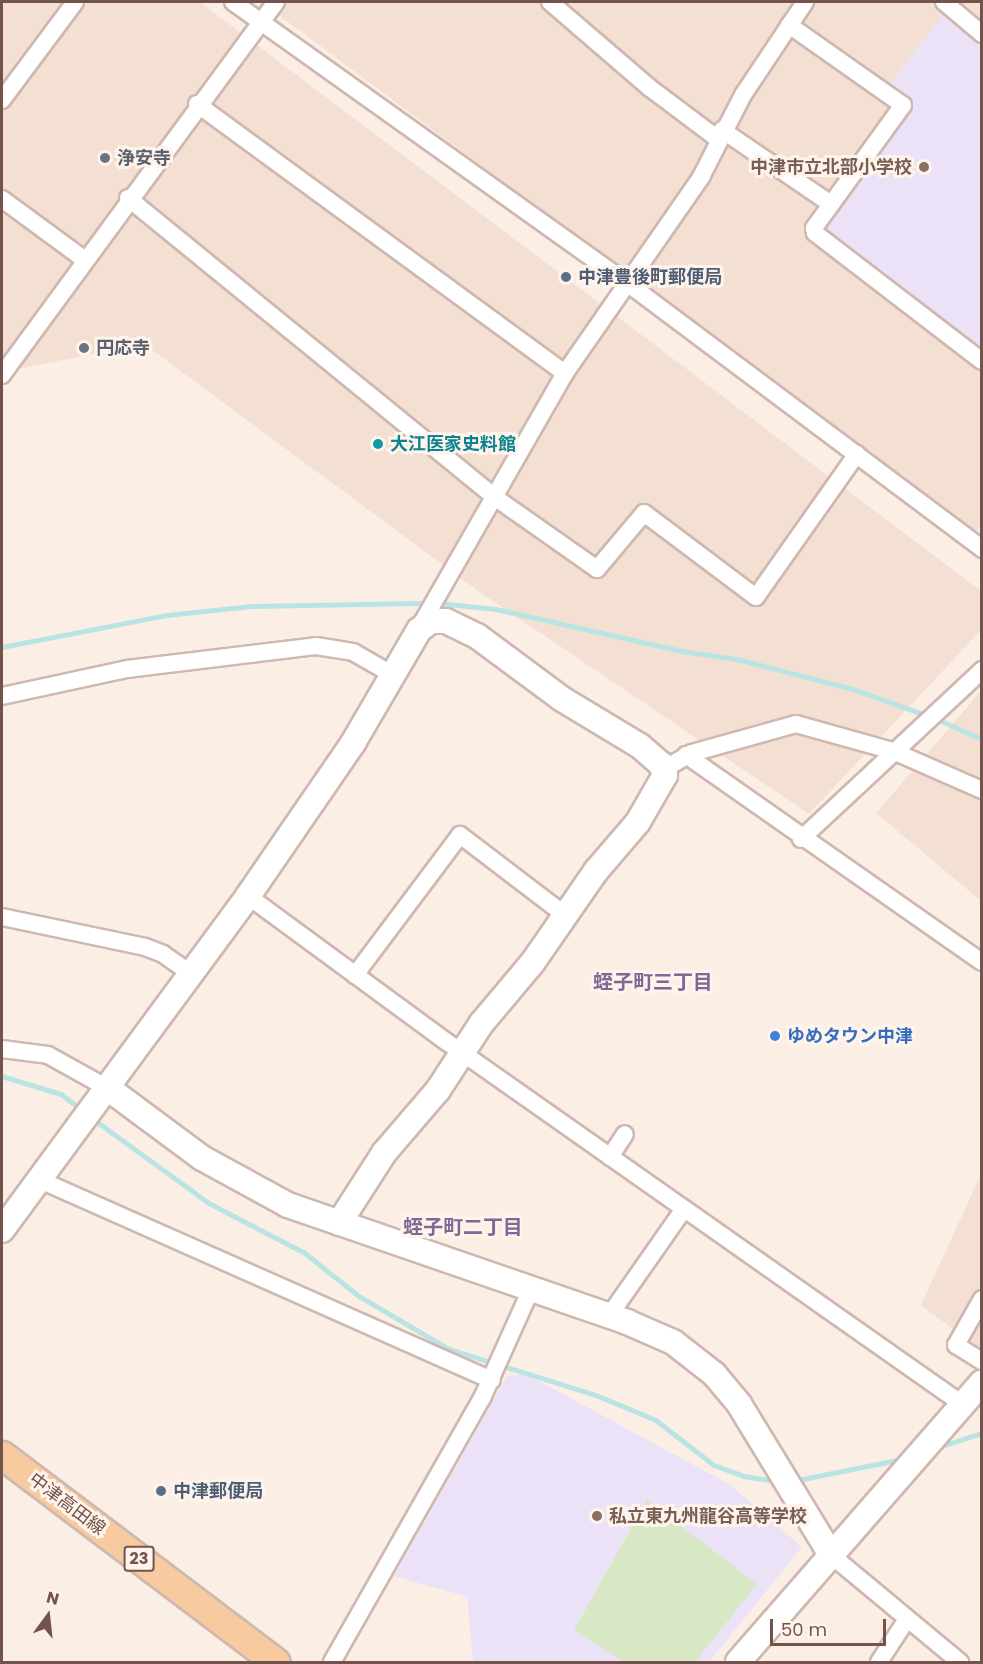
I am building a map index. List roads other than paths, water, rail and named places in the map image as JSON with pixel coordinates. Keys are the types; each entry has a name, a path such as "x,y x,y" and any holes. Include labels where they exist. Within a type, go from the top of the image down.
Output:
{"main road":[{"name":"中津高田線","path":"2,1455 276,1662"}],"street":[{"path":"2,100 75,2"},
{"path":"233,2 627,283 981,549"},
{"path":"2,375 197,104 276,2"},
{"path":"2,1230 109,1089 192,974 353,743 565,373 701,177 720,135 805,2"},
{"path":"944,2 981,34"},
{"path":"555,3 650,88 720,135 831,204"},
{"path":"789,25 903,105 814,228 815,234 981,361"},
{"path":"197,104 565,373"},
{"path":"128,198 494,496 597,569 644,513 756,597 857,454"},
{"path":"2,199 85,260"},
{"path":"416,634 430,621 465,628 562,699 639,746 664,769"},
{"path":"2,696 127,669 316,646 353,652 393,675"},
{"path":"801,839 981,670"},
{"path":"339,1223 384,1153 438,1090 501,999 533,962 565,915 648,808 662,784 664,769 686,755 796,724 893,751 981,790"},
{"path":"686,755 801,839 981,962"},
{"path":"355,975 460,835 565,915"},
{"path":"248,896 462,1053 962,1404"},
{"path":"2,917 145,947 163,954 192,974"},
{"path":"2,1049 48,1055 109,1089 224,1171 288,1205 609,1316 673,1342 714,1374 739,1404 831,1555 960,1662"},
{"path":"610,1157 625,1134"},
{"path":"40,1180 493,1377"},
{"path":"609,1316 684,1209"},
{"path":"332,1662 493,1377 531,1289"},
{"path":"981,1299 956,1345 981,1361"},
{"path":"738,1662 981,1382"},
{"path":"879,1662 907,1619"}],"waterway":[{"path":"2,647 167,615 251,606 430,603"},
{"path":"438,603 496,609 682,651 737,659 853,689 929,716"},
{"path":"937,719 982,739"},
{"path":"2,1076 61,1094 81,1109"},
{"path":"92,1118 209,1203 305,1253 359,1296 449,1349 596,1395 656,1420 714,1465 744,1476 776,1481"},
{"path":"936,1448 982,1433"},
{"path":"793,1481 902,1459"}],"place":[{"name":"浄安寺","path":"105,158"},
{"name":"中津市立北部小学校","path":"924,167"},
{"name":"中津豊後町郵便局","path":"566,277"},
{"name":"円応寺","path":"84,348"},
{"name":"大江医家史料館","path":"378,444"},
{"name":"ゆめタウン中津","path":"775,1036"},
{"name":"中津郵便局","path":"161,1491"},
{"name":"私立東九州龍谷高等学校","path":"597,1516"}],"district":[{"name":"蛭子町三丁目","path":"653,982"},
{"name":"蛭子町二丁目","path":"463,1227"}]}
